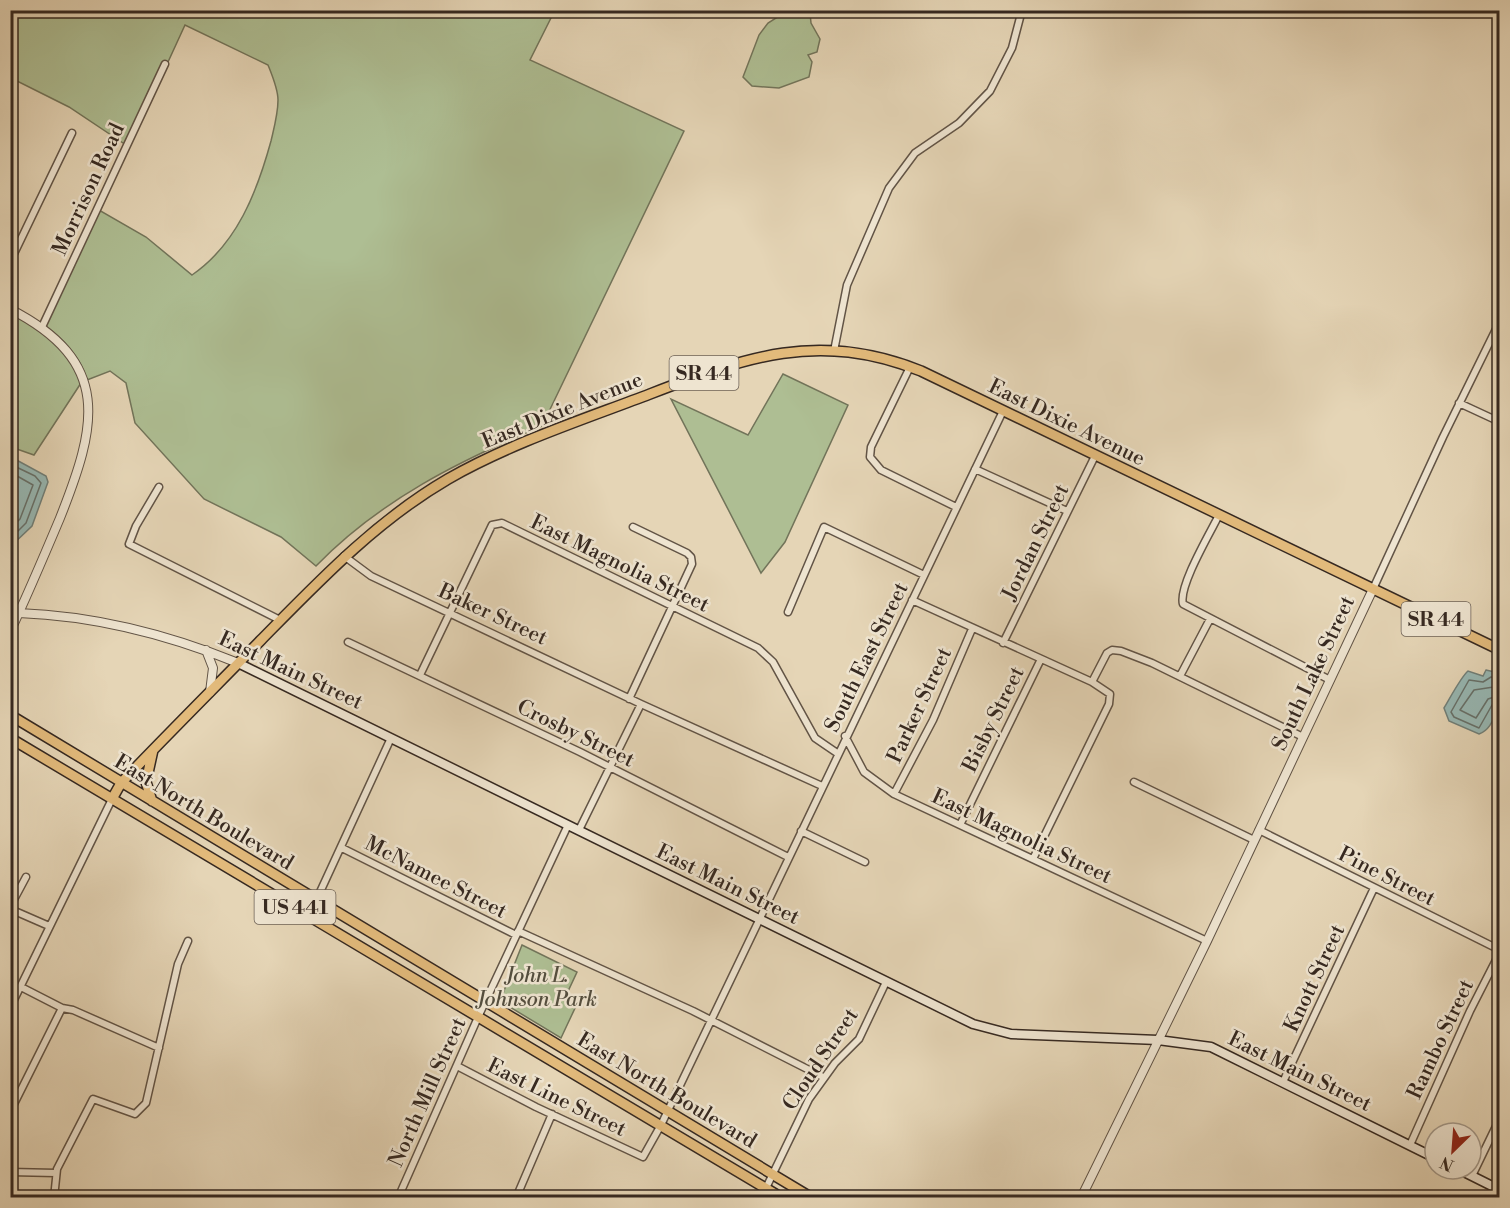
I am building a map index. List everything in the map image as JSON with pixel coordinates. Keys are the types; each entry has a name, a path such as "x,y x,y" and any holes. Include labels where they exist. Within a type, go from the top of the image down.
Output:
{"main road":[{"name":"East Dixie Avenue","path":"121,783 344,556 386,521 431,490 519,444 742,360 787,351 834,351 861,354 910,367 1500,650"},
{"name":"East Main Street","path":"238,663 973,1024 992,1030 1158,1040 1211,1047 1423,1152"},
{"name":"East North Boulevard","path":"10,715 317,902 812,1197"},
{"name":"East North Boulevard","path":"10,738 782,1197"},
{"path":"153,803 146,782 154,749"},
{"name":"SR 44","path":"112,799 121,783"},
{"path":"1482,1181 1500,1190"}],"street":[{"path":"834,351 847,285 889,188 915,153 959,123 990,91 1012,48 1022,10"},
{"name":"Morrison Road","path":"42,327 165,64"},
{"path":"10,262 72,134"},
{"path":"10,309 42,327 63,344 82,374 88,403 88,434 84,455 72,487 15,613 10,632"},
{"name":"South Lake Street","path":"1081,1197 1207,941 1459,403 1500,321"},
{"path":"910,367 872,447 870,457 875,467 956,507"},
{"path":"1459,403 1500,422"},
{"name":"South East Street","path":"643,1157 661,1125 845,736 1003,411"},
{"name":"Jordan Street","path":"1003,643 1095,456"},
{"path":"975,469 1067,512"},
{"path":"159,487 135,526 129,544 280,620"},
{"path":"1219,515 1181,599 1183,604 1330,680"},
{"name":"East Magnolia Street","path":"450,612 492,525 502,523 758,648 772,662 783,679 815,738 837,753"},
{"path":"629,699 692,564 692,557 633,527"},
{"path":"788,612 824,527 924,574"},
{"name":"Baker Street","path":"344,556 371,576 641,704"},
{"path":"912,600 1108,691 1109,704 1033,859"},
{"path":"420,675 450,612"},
{"name":"East Main Street","path":"15,613 79,618 118,624 164,635 238,663"},
{"path":"1180,676 1210,619"},
{"name":"Parker Street","path":"894,794 941,703 972,629"},
{"name":"Crosby Street","path":"348,642 609,767 788,857"},
{"path":"206,650 213,668 210,692"},
{"path":"1092,682 1107,653 1115,650 1180,676 1303,737"},
{"name":"Bisby Street","path":"960,825 1041,660"},
{"path":"579,830 641,704 822,786"},
{"name":"East Magnolia Street","path":"845,736 864,772 894,794 1207,941"},
{"path":"309,916 391,738"},
{"path":"1134,782 1254,840"},
{"path":"10,1008 112,799"},
{"name":"North Mill Street","path":"398,1197 458,1066 484,1002 568,825"},
{"name":"Pine Street","path":"1259,830 1499,949"},
{"path":"801,831 865,862"},
{"name":"McNamee Street","path":"342,848 517,933 710,1020 823,1077"},
{"path":"26,877 10,908 50,927"},
{"name":"Knott Street","path":"1283,1082 1374,888"},
{"path":"54,1197 56,1173 93,1099 135,1114 141,1111 146,1103 178,964 188,941"},
{"name":"Rambo Street","path":"1410,1145 1499,949"},
{"name":"Cloud Street","path":"766,1188 800,1116 823,1077 859,1039 886,982"},
{"path":"21,987 62,1008 73,1010 159,1048"},
{"path":"10,1112 62,1008"},
{"name":"East Line Street","path":"458,1066 643,1157"},
{"path":"516,1197 552,1114"},
{"path":"1483,1153 1500,1118"},
{"path":"10,1172 56,1173"}],"green space":[{"path":"11,11 559,11 551,18 530,60 684,131 542,426 481,453 422,484 367,521 316,566 281,537 204,499 135,423 126,383 110,371 87,380 75,355 56,334 41,322 99,210 146,237 192,275 221,248 243,216 252,198 271,141 278,100 268,65 185,25 129,147 69,107 11,78"},
{"path":"787,11 810,13 811,23 820,39 817,52 808,55 812,62 809,77 779,88 752,86 743,77 759,35 768,23"},
{"path":"11,313 43,333 62,351 77,371 81,383 34,455 11,447"},
{"path":"783,374 848,405 785,542 761,573 671,399 748,435"},
{"name":"John L. Johnson Park","path":"522,945 577,972 564,1000 576,1006 561,1038 500,1001"}],"water":[{"path":"11,457 46,476 48,482 32,526 11,546"},
{"path":"1486,670 1499,673 1497,708 1491,724 1479,734 1449,721 1444,708 1468,671 1483,676"}]}
